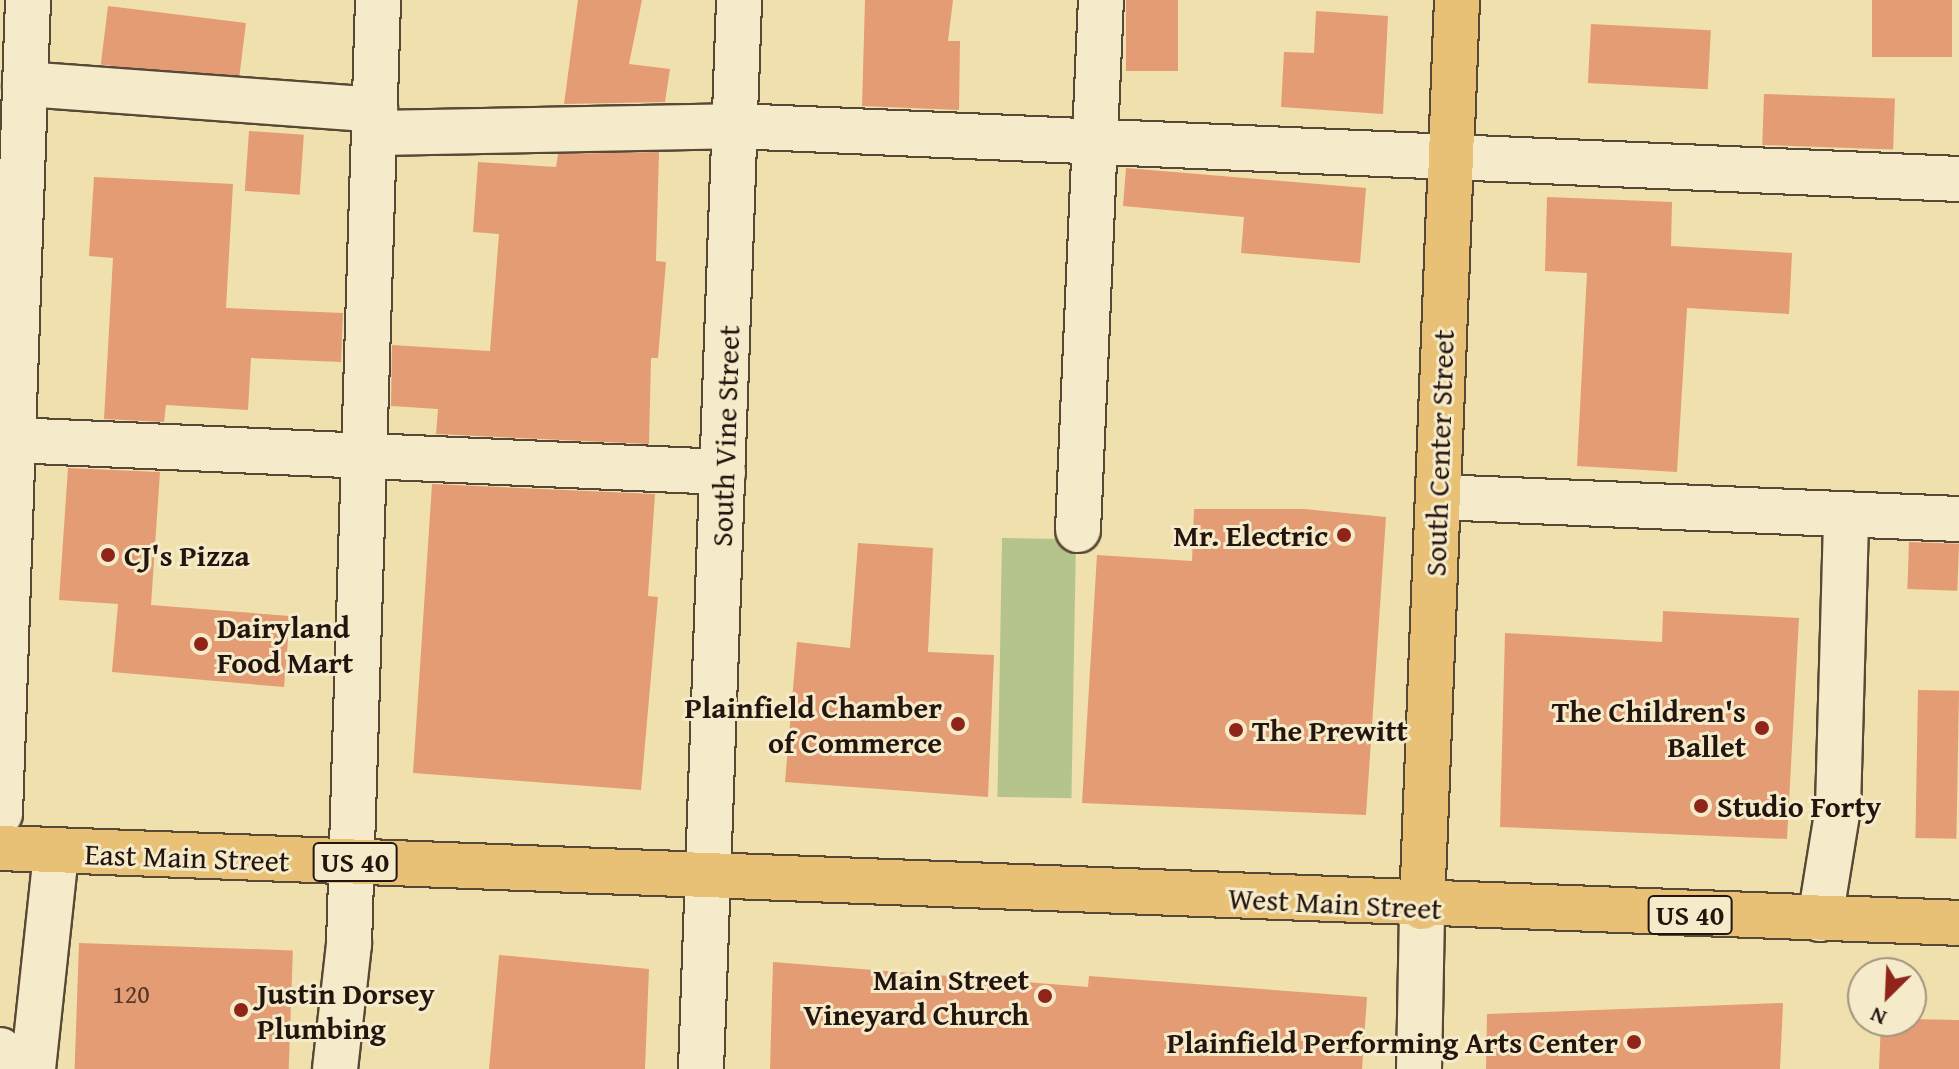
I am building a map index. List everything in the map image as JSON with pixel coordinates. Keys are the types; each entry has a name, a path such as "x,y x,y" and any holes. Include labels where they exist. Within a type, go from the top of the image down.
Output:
{"main road":[{"name":"South Center Street","path":"1422,907 1457,0"},
{"name":"East Main Street","path":"0,848 710,872"},
{"name":"West Main Street","path":"710,872 1422,907 1959,923"}],"street":[{"path":"0,814 28,0"},
{"path":"335,1069 347,975 378,0"},
{"name":"South Vine Street","path":"701,1069 739,0"},
{"path":"1078,530 1101,0"},
{"path":"25,84 374,122 735,126 1959,179"},
{"path":"13,440 723,472"},
{"path":"1438,497 1959,519"},
{"path":"1820,919 1838,808 1846,514"},
{"path":"33,1069 56,852"},
{"path":"1419,1069 1422,907"},
{"path":"0,1050 8,1069"}],"green space":[{"path":"1002,538 1076,539 1071,798 997,797"}],"building":[{"path":"578,0 642,0 629,64 670,69 665,102 564,104"},
{"path":"865,0 953,0 948,41 960,41 959,110 862,106"},
{"path":"1126,0 1178,0 1178,71 1126,71"},
{"path":"1872,0 1952,0 1952,57 1872,57"},
{"path":"108,6 246,23 239,82 101,65"},
{"path":"1316,11 1388,16 1383,114 1281,107 1284,52 1314,53"},
{"path":"1591,24 1711,30 1708,89 1588,83"},
{"path":"1764,94 1895,99 1893,150 1762,145"},
{"path":"249,131 304,135 300,195 245,191"},
{"path":"659,152 656,261 666,262 658,358 651,358 649,444 436,434 438,409 391,406 392,345 490,351 499,234 473,232 478,162 556,167 558,154"},
{"path":"1126,168 1366,188 1360,263 1241,253 1244,217 1123,206"},
{"path":"94,177 233,184 226,308 343,313 341,362 251,358 248,410 166,405 164,422 104,419 113,258 89,256"},
{"path":"1547,197 1672,202 1671,246 1792,253 1789,314 1687,308 1677,472 1577,466 1587,273 1545,271"},
{"path":"68,468 160,472 151,605 290,616 284,687 112,672 118,604 59,600"},
{"path":"432,484 655,494 648,596 658,597 641,790 413,773"},
{"path":"1194,509 1304,509 1386,517 1366,815 1082,803 1097,555 1192,561"},
{"path":"1909,542 1959,544 1957,591 1907,589"},
{"path":"858,543 933,548 928,652 994,655 988,797 785,782 797,642 850,648"},
{"path":"1663,611 1799,618 1787,839 1500,827 1505,633 1662,642"},
{"path":"1918,690 1959,691 1956,839 1915,838"},
{"path":"79,943 293,950 289,1069 75,1069"},
{"path":"499,955 649,969 645,1069 489,1069"},
{"path":"773,962 1088,987 1089,976 1367,997 1362,1069 770,1069"},
{"name":"Plainfield Performing Arts Center","path":"1783,1003 1780,1069 1486,1069 1487,1014"},
{"path":"1927,1019 1959,1020 1959,1069 1879,1069 1880,1037 1927,1037"}],"place":[{"name":"Mr. Electric","path":"1344,535"},
{"name":"CJ's Pizza","path":"108,555"},
{"name":"Dairyland Food Mart","path":"201,644"},
{"name":"Plainfield Chamber of Commerce","path":"958,724"},
{"name":"The Children's Ballet","path":"1762,728"},
{"name":"The Prewitt","path":"1236,730"},
{"name":"Studio Forty","path":"1701,806"},
{"name":"Main Street Vineyard Church","path":"1045,996"},
{"name":"Justin Dorsey Plumbing","path":"241,1010"},
{"name":"Plainfield Performing Arts Center","path":"1634,1042"}]}
